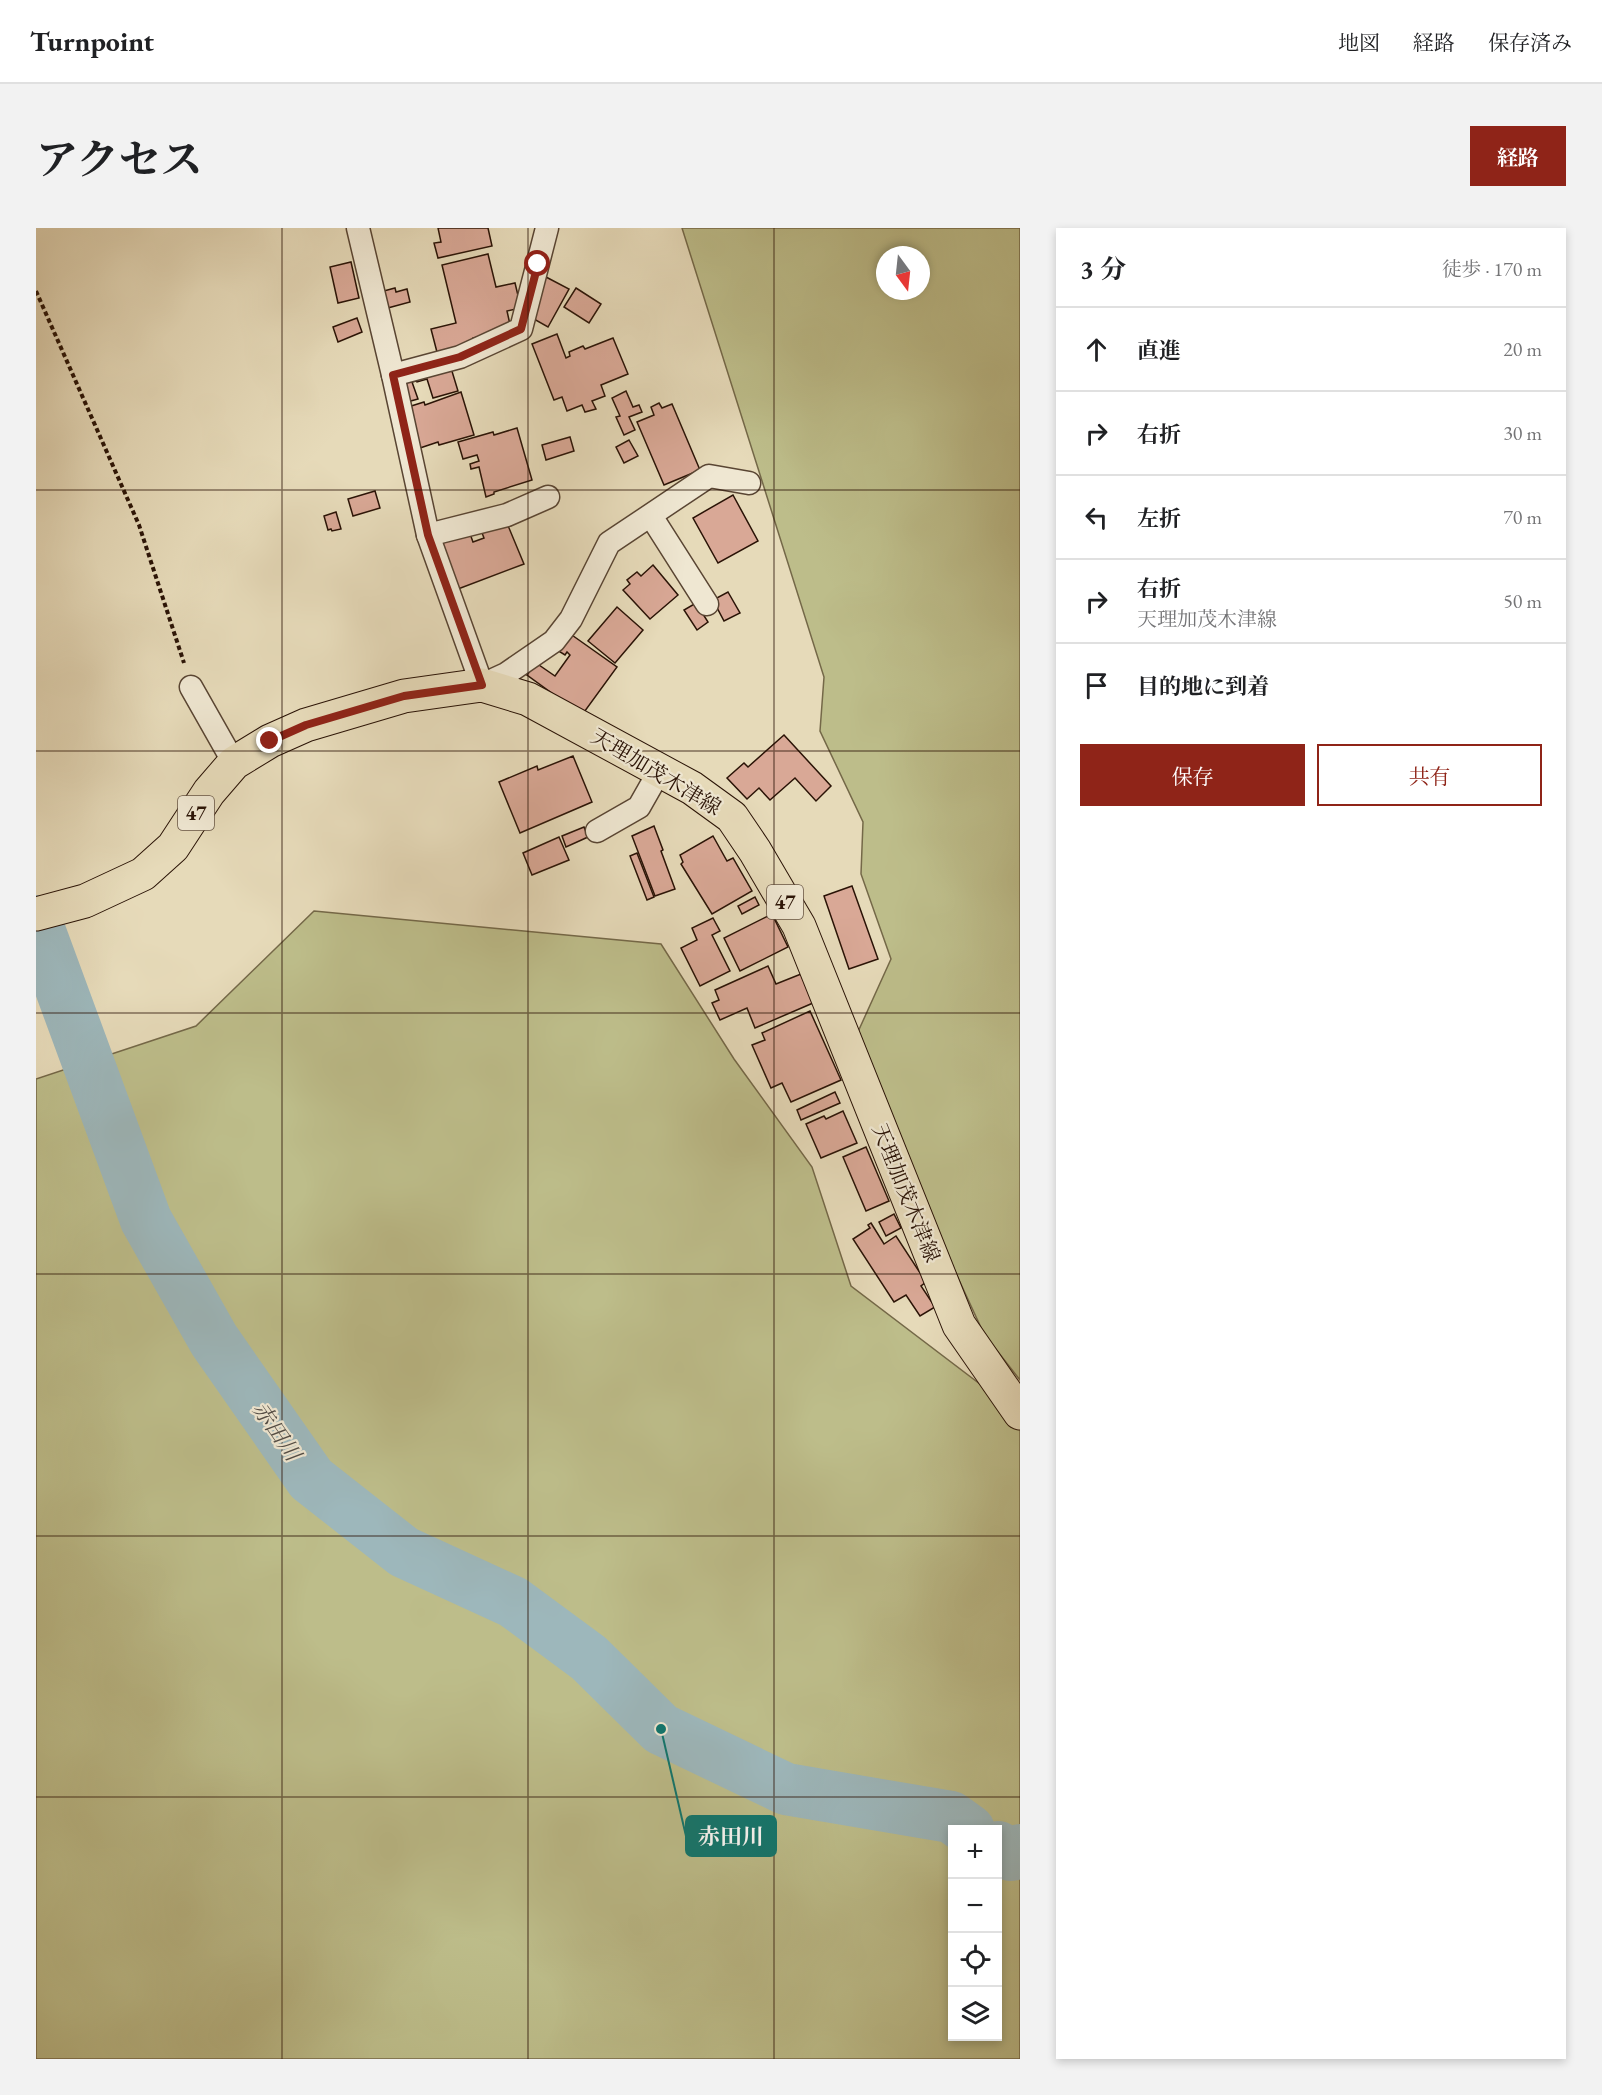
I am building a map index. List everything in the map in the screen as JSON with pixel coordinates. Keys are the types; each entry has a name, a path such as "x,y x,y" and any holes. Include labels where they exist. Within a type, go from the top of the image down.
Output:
{"main road":[{"name":"天理加茂木津線","path":"36,914 85,901 143,874 173,847 209,792 234,763 270,741 306,725 404,696 482,685 528,699 692,788 732,818 755,851 799,926 959,1325 1020,1413"}],"street":[{"path":"358,228 428,535 482,685 506,674 554,641 571,619 609,543 709,476 749,483"},
{"path":"393,375 460,357 521,329 547,228"},
{"path":"428,535 507,515 548,497"},
{"path":"651,516 707,604"},
{"path":"191,687 234,763"},
{"path":"597,831 639,807 660,770"}],"path":[{"path":"36,291 139,525 191,687"}],"green space":[{"path":"682,228 1020,228 1020,1380 984,1334 916,1187 857,1034 891,959 861,874 863,822 820,731 824,677"},
{"path":"314,911 661,944 734,1059 812,1167 851,1286 997,1397 1020,1426 1020,2059 36,2059 36,1079 196,1026"}],"building":[{"path":"438,228 488,228 492,246 438,258 434,243 441,242"},
{"path":"488,254 496,287 515,283 521,308 507,311 511,329 473,338 475,347 438,356 431,329 456,323 442,265"},
{"path":"351,262 359,298 338,303 330,267"},
{"path":"546,277 569,289 548,327 525,314"},
{"path":"395,288 396,292 407,289 410,302 384,309 380,292"},
{"path":"576,288 601,304 589,323 564,307"},
{"path":"357,318 362,332 338,342 333,327"},
{"path":"557,334 566,358 570,356 569,352 583,346 585,349 613,338 628,374 601,385 605,396 592,401 596,409 585,412 582,405 567,411 562,397 554,400 532,344"},
{"path":"451,368 458,391 433,398 427,379 416,381 412,382 418,399 407,402 402,382"},
{"path":"626,391 633,407 639,405 642,412 629,417 635,430 624,435 616,417 620,416 612,398"},
{"path":"461,392 474,435 420,448 408,407 424,402 425,405"},
{"path":"659,403 662,408 672,404 700,470 664,485 637,422 654,415 651,407"},
{"path":"517,428 532,480 494,492 486,497 479,467 471,469 470,464 479,461 477,455 463,459 458,442"},
{"path":"570,437 574,451 546,460 542,445"},
{"path":"629,440 638,456 624,463 616,447"},
{"path":"375,491 380,508 353,516 348,499"},
{"path":"733,495 758,541 718,563 693,518"},
{"path":"336,512 341,529 328,530 324,516"},
{"path":"504,516 524,564 458,589 440,542 469,531 473,542 484,538 479,525"},
{"path":"653,565 678,595 650,619 623,590 630,584 627,580 637,572 641,576"},
{"path":"728,592 740,613 724,621 713,600"},
{"path":"696,603 708,622 697,630 684,610"},
{"path":"617,607 643,630 615,663 588,641"},
{"path":"569,633 617,667 582,715 527,675 536,663 555,676 570,655 557,650"},
{"path":"784,735 831,786 816,801 795,778 770,800 759,788 747,799 727,778 744,763 748,767"},
{"path":"573,756 592,802 520,833 499,782 537,766 538,770"},
{"path":"654,826 675,889 655,896 632,836"},
{"path":"584,827 588,837 566,847 562,836"},
{"path":"713,836 727,861 733,858 752,891 712,914 681,864 683,862 680,855"},
{"path":"559,837 569,860 532,875 523,853"},
{"path":"637,853 654,897 647,900 630,856"},
{"path":"852,886 878,959 849,969 824,896"},
{"path":"755,897 759,905 742,914 738,906"},
{"path":"772,914 788,947 740,971 724,938"},
{"path":"713,918 720,931 712,935 730,971 700,986 681,948 697,940 692,928"},
{"path":"768,966 776,984 801,974 813,1003 755,1028 747,1008 720,1020 712,1003 719,1000 715,990"},
{"path":"810,1011 841,1080 791,1102 782,1083 771,1088 752,1045 765,1040 762,1033"},
{"path":"835,1092 840,1103 801,1120 797,1110"},
{"path":"843,1111 857,1143 821,1158 806,1124 824,1116 826,1119"},
{"path":"866,1147 889,1201 866,1211 843,1157"},
{"path":"894,1214 901,1228 886,1236 879,1222"},
{"path":"871,1223 884,1244 896,1236 926,1282 921,1286 935,1307 920,1316 906,1295 894,1302 853,1239 870,1228 868,1225"}],"waterway":[{"name":"赤田川","path":"36,921 146,1220 214,1340 311,1479 404,1552 513,1602 589,1658 661,1729 786,1789 951,1817 962,1825"},
{"name":"赤田川","path":"1002,1849 1011,1855 1020,1850"}],"place":[{"name":"赤田川","path":"661,1729"}],"route":[{"path":"270,741 306,725 404,696 482,685 428,535 393,375 460,357 521,329 538,264"}]}
